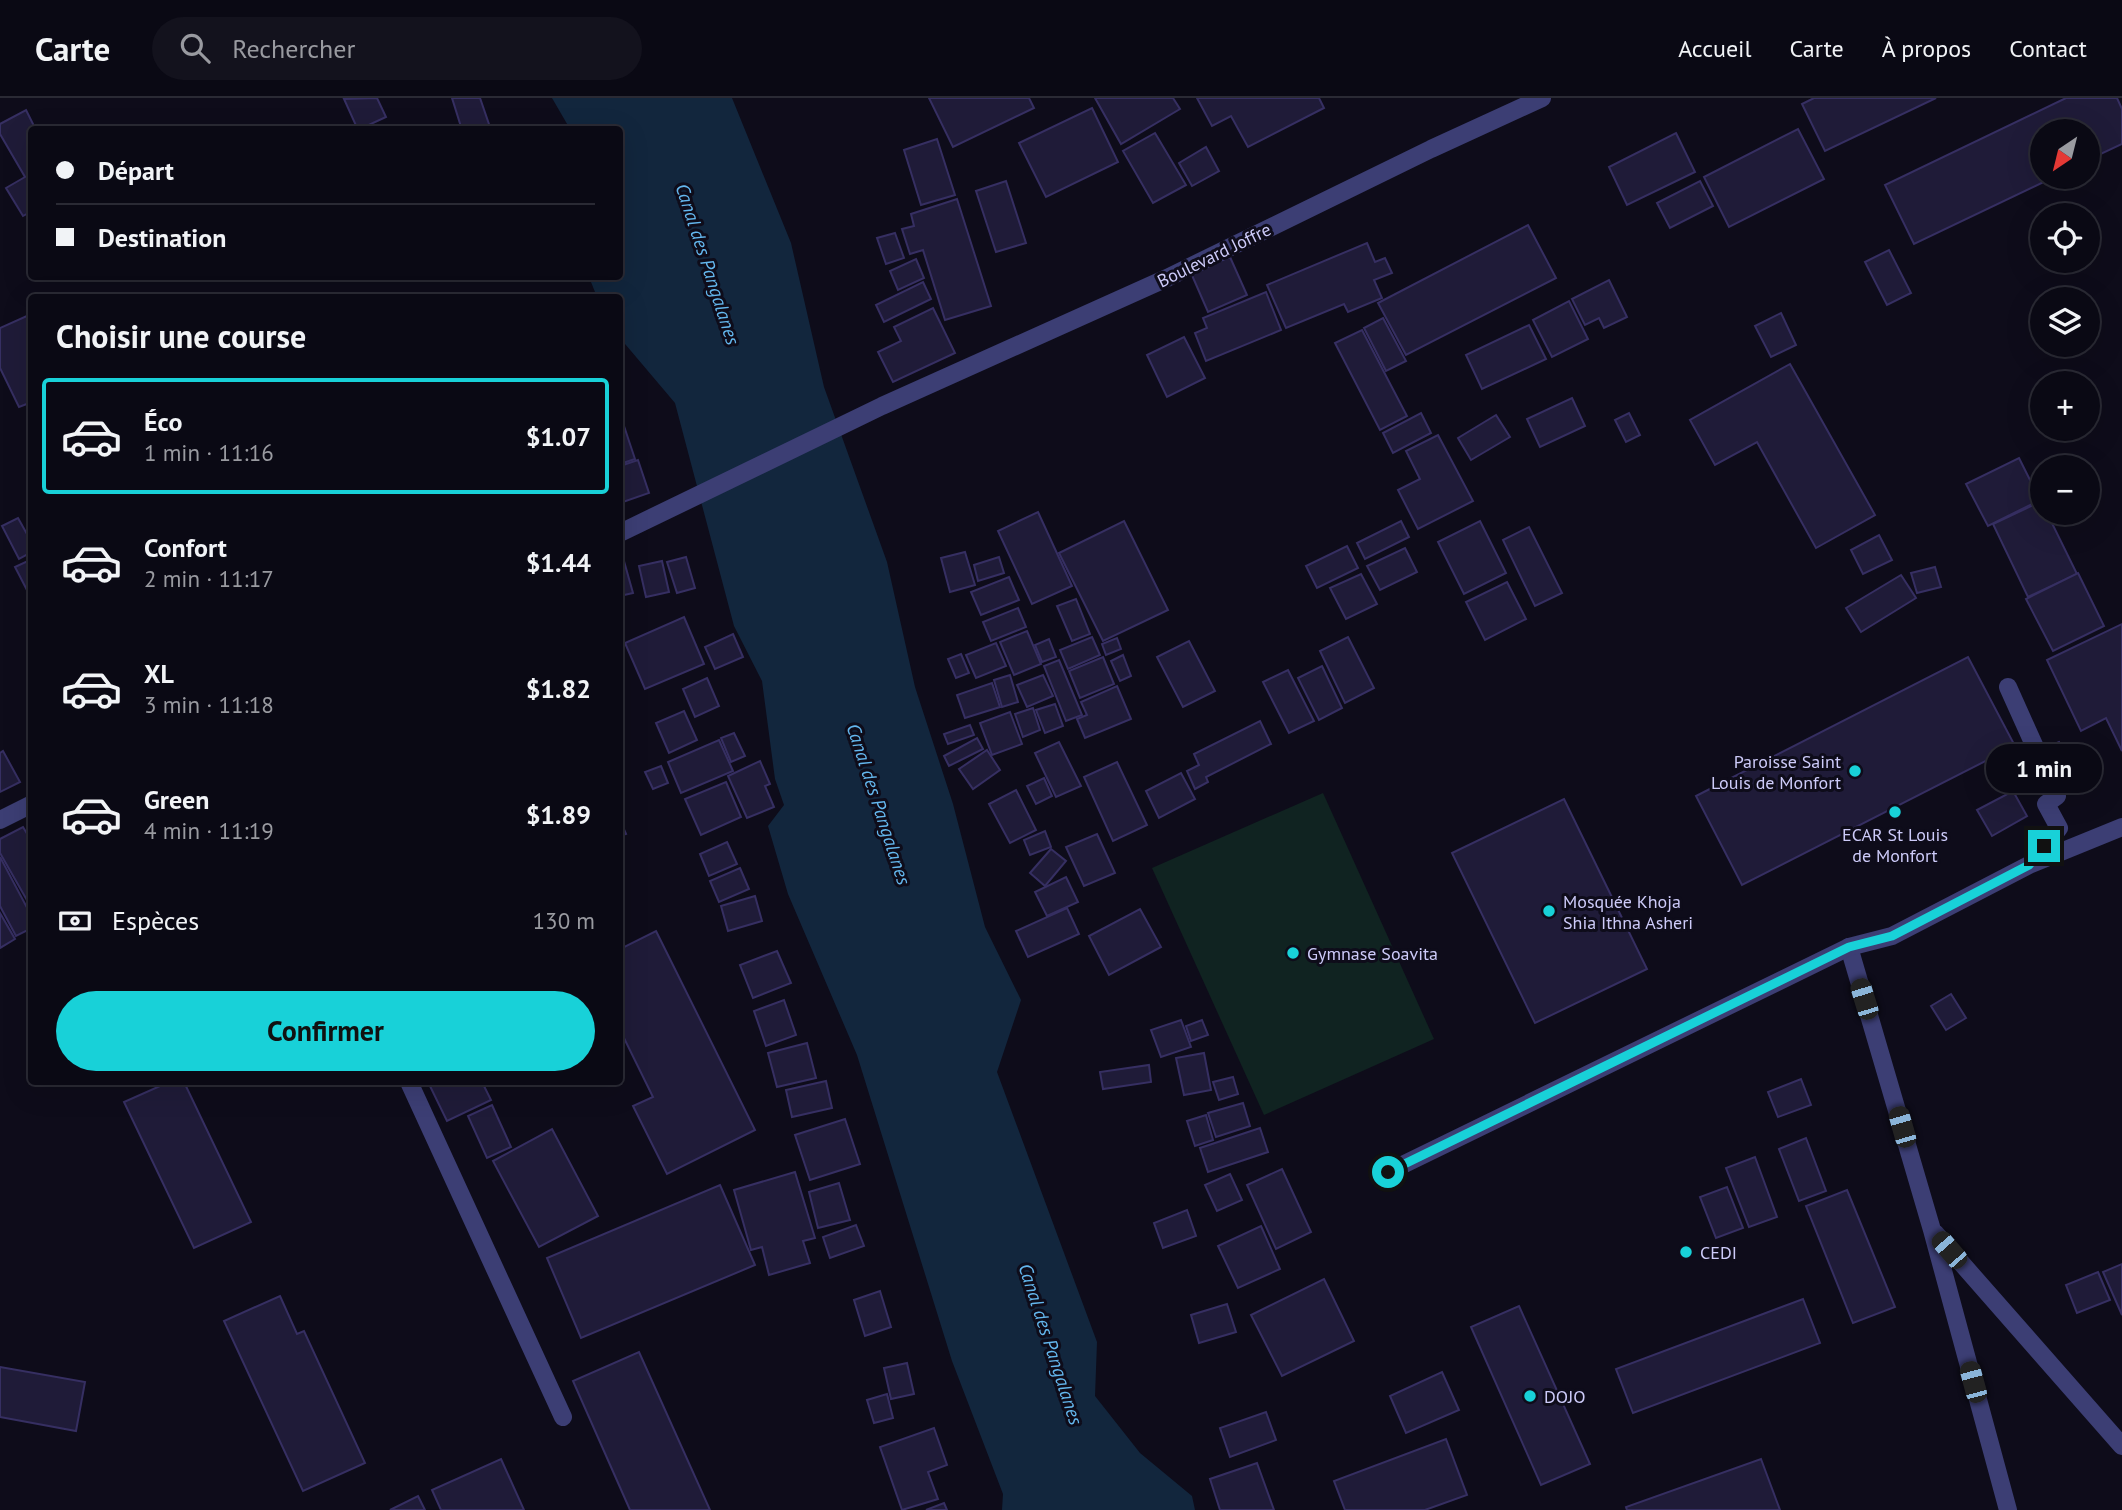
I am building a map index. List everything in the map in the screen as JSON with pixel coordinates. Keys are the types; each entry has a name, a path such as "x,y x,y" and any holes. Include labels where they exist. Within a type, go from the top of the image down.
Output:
{"street":[{"name":"Boulevard Joffre","path":"623,532 882,406 1167,278 1542,98"},
{"path":"2008,687 2057,796 2046,804 2059,828 2029,865"},
{"path":"0,820 28,806"},
{"path":"1388,1172 1849,947 1892,936 2029,865 2122,827"},
{"path":"1849,947 1932,1230 2008,1510"},
{"path":"410,1085 563,1418"},
{"path":"1932,1230 2122,1446"}],"green space":[{"name":"Gymnase Soavita","path":"1323,793 1434,1039 1264,1115 1152,868"}],"water":[{"name":"Canal des Pangalanes","path":"552,98 732,98 791,243 824,387 887,562 915,687 953,804 985,927 1021,1000 997,1072 1097,1342 1095,1396 1140,1453 1192,1496 1195,1510 1002,1510 1003,1494 952,1361 857,1055 788,894 768,826 784,805 775,779 762,681 734,626 675,403 623,342 623,294 596,294 590,280 623,280 623,126 568,126"}],"building":[{"path":"377,98 386,117 367,126 356,126 344,99"},
{"path":"452,98 480,98 490,126 461,126"},
{"path":"929,98 1029,98 1034,108 953,147"},
{"path":"1095,98 1173,98 1180,109 1121,144"},
{"path":"1197,98 1319,98 1324,108 1248,147 1231,116 1212,126"},
{"path":"1814,98 1936,98 1825,151 1802,104"},
{"path":"2066,98 2117,98 2122,109 2122,144 2100,154 2100,119 2030,119 2030,188 1914,244 1885,185"},
{"path":"1092,108 1118,162 1046,197 1019,143"},
{"path":"26,110 34,126 28,126 28,213 23,216 6,188 25,177 0,134 0,124"},
{"path":"1798,129 1824,179 1729,227 1704,177"},
{"path":"1155,133 1186,185 1153,203 1123,151"},
{"path":"1676,133 1695,172 1627,205 1609,167"},
{"path":"937,139 955,195 921,205 904,150"},
{"path":"1206,147 1219,171 1192,186 1179,163"},
{"path":"1006,181 1026,243 996,252 976,191"},
{"path":"1700,181 1713,206 1670,228 1657,203"},
{"path":"957,199 991,306 945,320 923,250 910,254 902,229 914,226 911,214"},
{"path":"1528,225 1556,278 1406,355 1378,303"},
{"path":"895,233 904,258 886,264 877,238"},
{"path":"1367,243 1375,262 1385,258 1392,273 1374,280 1382,298 1348,312 1344,304 1286,328 1267,285"},
{"path":"1889,250 1911,293 1887,305 1865,262"},
{"path":"1230,257 1247,295 1208,312 1191,273"},
{"path":"916,259 924,278 898,290 890,271"},
{"path":"1609,280 1627,317 1604,328 1599,318 1585,325 1572,299"},
{"path":"923,282 931,299 884,322 876,305"},
{"path":"1266,292 1281,330 1206,361 1195,333 1207,328 1203,318"},
{"path":"1569,301 1588,339 1552,357 1533,320"},
{"path":"933,308 955,353 893,382 878,352 901,341 894,327"},
{"path":"1781,313 1796,345 1771,357 1755,326"},
{"path":"28,315 28,404 19,407 0,368 0,328"},
{"path":"1383,318 1406,361 1386,371 1364,328"},
{"path":"1529,325 1546,359 1482,389 1466,355"},
{"path":"1362,330 1407,416 1380,430 1335,343"},
{"path":"1184,337 1205,378 1167,397 1147,355"},
{"path":"1790,364 1875,515 1816,548 1757,442 1715,465 1690,420"},
{"path":"1572,398 1585,426 1540,447 1527,419"},
{"path":"1421,413 1431,433 1393,453 1383,433"},
{"path":"1629,413 1640,435 1626,442 1615,420"},
{"path":"1496,415 1510,437 1471,460 1458,438"},
{"path":"623,423 635,459 623,463"},
{"path":"1438,435 1473,501 1418,529 1398,490 1420,479 1406,451"},
{"path":"2019,458 2030,480 2030,505 1988,526 1966,484"},
{"path":"638,460 649,493 623,502 623,465"},
{"path":"2030,507 2030,525 2053,525 2077,574 2028,597 1993,524"},
{"path":"1038,512 1072,586 1032,604 998,531"},
{"path":"18,518 28,536 28,554 19,559 2,526"},
{"path":"1124,521 1168,610 1103,641 1059,553"},
{"path":"1401,521 1409,537 1365,559 1357,543"},
{"path":"1480,521 1506,573 1464,594 1438,542"},
{"path":"1529,527 1562,593 1535,606 1503,540"},
{"path":"1879,535 1892,560 1863,574 1851,550"},
{"path":"1347,546 1358,568 1317,588 1306,566"},
{"path":"1405,548 1417,572 1380,590 1367,566"},
{"path":"965,552 975,585 950,592 941,558"},
{"path":"686,557 695,588 677,593 667,562"},
{"path":"999,557 1004,573 978,581 974,565"},
{"path":"623,558 633,593 623,595"},
{"path":"28,561 28,592 15,567"},
{"path":"662,561 669,592 646,597 639,566"},
{"path":"1935,567 1941,587 1917,593 1911,573"},
{"path":"2078,573 2104,626 2053,651 2026,599"},
{"path":"1361,574 1377,604 1346,619 1330,588"},
{"path":"1901,575 1916,598 1861,632 1846,608"},
{"path":"1009,577 1019,600 981,615 971,592"},
{"path":"1507,582 1526,619 1485,640 1466,602"},
{"path":"1076,599 1090,634 1072,641 1057,606"},
{"path":"1018,608 1026,627 991,641 983,622"},
{"path":"684,617 704,664 645,689 625,643"},
{"path":"2122,624 2122,751 2106,718 2081,731 2047,660"},
{"path":"1027,631 1041,664 1014,675 1000,642"},
{"path":"733,634 743,657 715,669 705,647"},
{"path":"1092,637 1100,655 1068,669 1060,650"},
{"path":"1348,637 1374,688 1345,703 1320,651"},
{"path":"1117,638 1121,649 1106,655 1102,644"},
{"path":"1049,639 1056,657 1042,662 1035,645"},
{"path":"1189,641 1215,691 1183,707 1157,657"},
{"path":"996,643 1006,666 976,678 966,655"},
{"path":"961,654 969,673 956,678 948,659"},
{"path":"1123,655 1131,676 1120,681 1111,661"},
{"path":"1103,657 1114,684 1080,698 1069,671"},
{"name":"Paroisse Saint Louis de Monfort","path":"1968,657 2015,746 1742,885 1696,796"},
{"path":"1059,660 1082,715 1066,721 1044,666"},
{"path":"1322,666 1342,708 1319,720 1298,678"},
{"path":"1288,670 1314,721 1289,733 1263,682"},
{"path":"1010,675 1018,702 1002,707 994,680"},
{"path":"1043,675 1053,696 1027,707 1017,685"},
{"path":"707,678 719,706 695,717 683,689"},
{"path":"992,683 1000,707 965,718 957,695"},
{"path":"1117,686 1131,719 1085,738 1077,719 1087,715 1081,702"},
{"path":"1055,704 1063,726 1045,733 1036,710"},
{"path":"1033,708 1040,730 1023,737 1015,714"},
{"path":"684,711 697,740 669,753 656,723"},
{"path":"1010,712 1022,744 992,755 980,723"},
{"path":"1260,721 1271,744 1206,777 1208,782 1195,789 1187,771 1199,765 1194,754"},
{"path":"970,725 974,735 948,744 944,734"},
{"path":"734,733 745,756 731,762 721,738"},
{"path":"977,738 983,749 949,766 944,756"},
{"path":"719,740 733,771 681,793 668,762"},
{"path":"1059,742 1081,786 1056,797 1035,753"},
{"path":"2059,742 2073,775 2053,784 2039,750"},
{"path":"987,750 1000,770 973,789 959,769"},
{"path":"3,751 20,782 0,792 0,753"},
{"path":"760,761 770,784 765,786 774,807 747,818 728,776"},
{"path":"1117,762 1147,825 1113,841 1084,777"},
{"path":"661,766 668,783 653,789 645,772"},
{"path":"1181,773 1195,799 1159,818 1146,791"},
{"path":"1044,778 1052,796 1036,804 1027,786"},
{"path":"726,782 741,817 701,835 685,799"},
{"path":"1016,790 1036,830 1010,843 989,804"},
{"path":"2013,791 2027,816 1992,836 1977,810"},
{"name":"Mosquée Khoja Shia Ithna Asheri","path":"1564,799 1647,969 1535,1023 1452,853"},
{"path":"23,827 28,835 28,902 0,853 0,839"},
{"path":"1045,831 1051,847 1030,855 1024,840"},
{"path":"1097,834 1115,873 1084,886 1066,847"},
{"path":"727,842 737,864 709,876 700,854"},
{"path":"1051,849 1066,861 1045,886 1030,873"},
{"path":"0,857 28,910 28,930 16,936 0,906"},
{"path":"740,868 749,889 719,902 710,881"},
{"path":"1066,877 1078,902 1047,916 1035,892"},
{"path":"755,896 762,921 728,931 721,906"},
{"path":"1067,908 1079,934 1028,957 1016,931"},
{"path":"1140,909 1161,947 1109,975 1089,936"},
{"path":"0,913 15,939 0,948"},
{"path":"656,931 755,1130 667,1174 633,1106 653,1097 623,1036 623,948"},
{"path":"777,951 791,983 753,998 740,965"},
{"path":"1951,994 1966,1018 1946,1030 1931,1006"},
{"path":"784,1000 796,1035 766,1046 754,1011"},
{"path":"1181,1020 1191,1047 1161,1057 1151,1030"},
{"path":"1202,1020 1208,1035 1191,1041 1186,1026"},
{"path":"807,1043 816,1078 777,1087 768,1053"},
{"path":"1204,1053 1211,1090 1184,1095 1176,1058"},
{"path":"1149,1065 1151,1082 1103,1089 1100,1072"},
{"path":"1233,1077 1238,1094 1219,1100 1213,1082"},
{"path":"1801,1079 1811,1105 1778,1117 1768,1092"},
{"path":"826,1081 832,1108 792,1117 786,1090"},
{"path":"162,1085 185,1085 251,1222 194,1248 124,1102"},
{"path":"429,1085 484,1085 491,1100 447,1121"},
{"path":"1243,1103 1250,1126 1216,1137 1208,1113"},
{"path":"492,1105 511,1147 487,1158 468,1116"},
{"path":"1206,1115 1213,1140 1195,1146 1187,1121"},
{"path":"845,1119 860,1164 810,1180 795,1135"},
{"path":"1260,1128 1268,1152 1208,1172 1200,1148"},
{"path":"552,1129 598,1216 539,1247 493,1161"},
{"path":"1806,1138 1826,1191 1799,1201 1779,1149"},
{"path":"1755,1157 1777,1217 1749,1227 1726,1168"},
{"path":"1282,1169 1311,1232 1276,1249 1247,1185"},
{"path":"795,1172 815,1238 803,1241 810,1263 769,1275 762,1247 751,1250 734,1190"},
{"path":"1230,1174 1242,1200 1217,1211 1205,1185"},
{"path":"839,1183 850,1220 818,1228 809,1192"},
{"path":"720,1185 755,1265 581,1338 547,1258"},
{"path":"1727,1187 1743,1228 1716,1238 1700,1197"},
{"path":"1847,1190 1895,1307 1853,1323 1806,1206"},
{"path":"1187,1210 1196,1236 1163,1248 1154,1223"},
{"path":"856,1225 864,1246 830,1258 823,1237"},
{"path":"1261,1226 1280,1269 1238,1288 1218,1246"},
{"path":"2122,1264 2122,1315 2103,1272"},
{"path":"2098,1272 2110,1300 2077,1313 2066,1285"},
{"path":"1324,1279 1354,1341 1282,1376 1251,1315"},
{"path":"880,1291 891,1327 865,1336 854,1300"},
{"path":"280,1296 297,1334 304,1331 365,1463 303,1491 224,1321"},
{"path":"1803,1299 1820,1343 1633,1413 1616,1369"},
{"path":"1227,1304 1236,1332 1199,1343 1191,1315"},
{"name":"DOJO","path":"1519,1306 1590,1464 1541,1485 1471,1327"},
{"path":"639,1352 710,1510 630,1510 573,1381"},
{"path":"907,1363 914,1394 891,1399 884,1368"},
{"path":"0,1367 85,1382 76,1431 0,1417"},
{"path":"1442,1372 1459,1410 1406,1433 1390,1396"},
{"path":"887,1394 893,1418 874,1423 867,1400"},
{"path":"1266,1412 1276,1440 1230,1457 1220,1428"},
{"path":"934,1428 947,1465 928,1472 938,1499 902,1510 880,1447"},
{"path":"1446,1439 1467,1495 1425,1510 1345,1510 1334,1481"},
{"path":"501,1459 524,1510 441,1510 432,1490"},
{"path":"1761,1459 1780,1510 1627,1510 1626,1507"},
{"path":"1257,1463 1274,1510 1220,1510 1210,1479"},
{"path":"418,1496 425,1510 390,1510"},
{"path":"944,1503 947,1510 926,1510"}],"place":[{"name":"Paroisse Saint Louis de Monfort","path":"1855,771"},
{"name":"ECAR St Louis de Monfort","path":"1895,812"},
{"name":"Mosquée Khoja Shia Ithna Asheri","path":"1549,911"},
{"name":"Gymnase Soavita","path":"1293,953"},
{"name":"CEDI","path":"1686,1252"},
{"name":"DOJO","path":"1530,1396"}],"route":[{"path":"1388,1172 1849,947 1892,936 2029,865 2044,846"}]}
